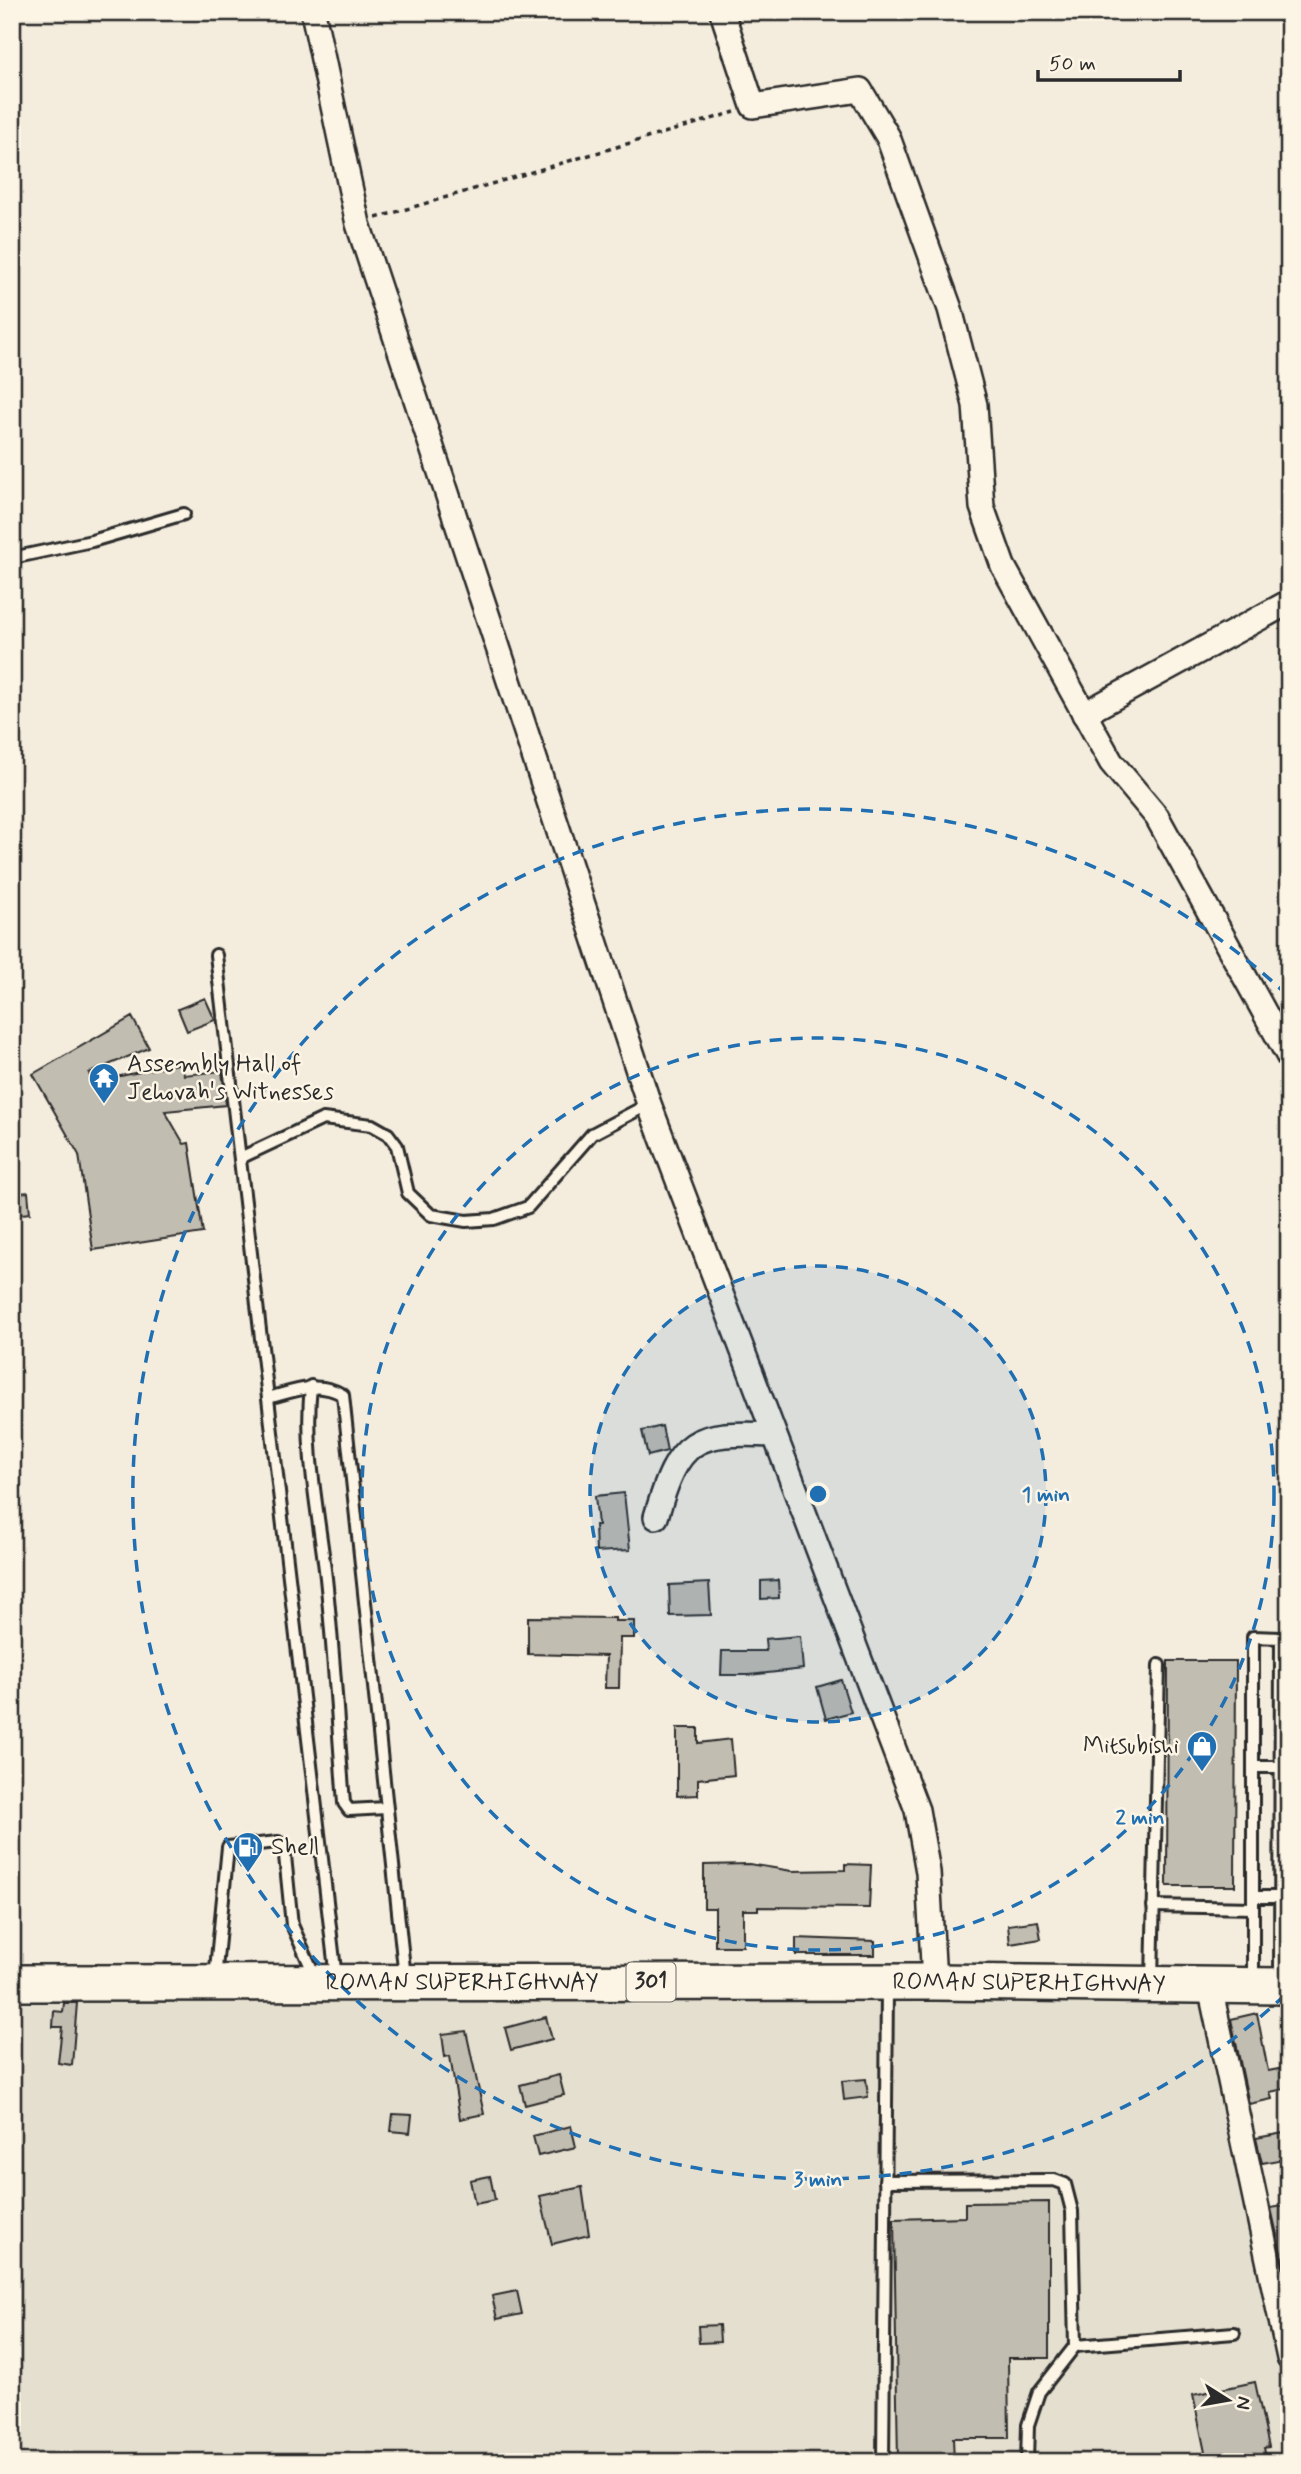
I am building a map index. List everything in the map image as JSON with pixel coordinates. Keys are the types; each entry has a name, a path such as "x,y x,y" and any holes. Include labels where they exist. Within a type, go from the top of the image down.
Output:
{"main road":[{"name":"ROMAN SUPERHIGHWAY","path":"12,1983 934,1982 1274,1986"}],"street":[{"path":"313,12 358,224 649,1104 917,1810 928,1872 934,1982"},
{"path":"722,12 753,106 860,90 888,137 950,309 975,405 982,508 1003,566 1111,762 1157,817 1289,1057"},
{"path":"1084,714 1289,602"},
{"path":"656,1517 673,1468 699,1439 716,1434 774,1435"},
{"path":"1210,1987 1289,2358"}],"lane":[{"path":"12,558 92,541 184,514"},
{"path":"216,955 268,1398 327,1982"},
{"path":"240,1158 323,1119 372,1125 388,1134 397,1146 408,1193 431,1215 456,1221 494,1219 528,1207 592,1134 649,1104"},
{"path":"268,1398 311,1386 330,1387 342,1395 405,1982"},
{"path":"311,1386 309,1405 314,1491 326,1578 344,1802 349,1810 386,1808"},
{"path":"1253,1637 1281,1638 1280,1897 1274,1986 1253,1902 1253,1637"},
{"path":"1152,1986 1159,1665"},
{"path":"1253,1767 1281,1767"},
{"path":"214,1983 228,1847 278,1842 284,1846 292,1926 327,1982"},
{"path":"1153,1906 1253,1902 1280,1897"},
{"path":"883,2462 887,1982"},
{"path":"885,2181 1054,2180 1065,2184 1072,2211 1075,2346 1039,2392 1028,2425 1027,2462"},
{"path":"1075,2346 1234,2333"}],"path":[{"path":"358,224 753,106"}],"shaded area":[{"path":"12,1984 1210,1987 1289,2352 1289,2462 12,2462"}],"building":[{"path":"205,998 215,1020 187,1031 178,1009"},
{"path":"132,1017 149,1048 89,1073 92,1082 182,1063 184,1075 222,1071 226,1105 165,1111 184,1144 189,1143 203,1233 93,1250 79,1155 33,1074"},
{"path":"28,1192 30,1213 12,1215 12,1194"},
{"path":"662,1426 667,1451 648,1456 642,1431"},
{"path":"624,1493 630,1550 596,1552 595,1525 598,1525 595,1496"},
{"path":"778,1580 779,1598 761,1599 761,1581"},
{"path":"709,1583 711,1615 670,1616 669,1585"},
{"path":"528,1617 615,1618 615,1621 634,1621 634,1638 620,1638 619,1688 605,1688 606,1656 528,1654"},
{"path":"800,1636 803,1669 721,1675 722,1651 766,1651 765,1639"},
{"name":"Mitsubishi","path":"1168,1661 1236,1661 1235,1886 1167,1886"},
{"path":"841,1680 851,1712 826,1719 817,1687"},
{"path":"677,1728 698,1728 698,1743 731,1739 734,1775 698,1779 698,1795 677,1796"},
{"path":"749,1864 792,1871 845,1870 845,1864 871,1865 869,1908 758,1907 758,1910 743,1910 743,1946 715,1946 715,1908 704,1908 704,1865"},
{"path":"1038,1921 1041,1939 1010,1944 1008,1925"},
{"path":"796,1938 875,1941 875,1955 796,1955"},
{"path":"64,2003 77,2003 72,2065 58,2063 62,2027 53,2027 54,2011 63,2012"},
{"path":"1257,2013 1268,2071 1289,2067 1289,2088 1270,2092 1272,2099 1249,2104 1231,2019"},
{"path":"546,2017 552,2039 511,2050 505,2028"},
{"path":"466,2031 484,2114 460,2119 450,2056 445,2057 442,2034"},
{"path":"559,2075 564,2095 525,2105 520,2085"},
{"path":"866,2079 868,2097 844,2100 842,2081"},
{"path":"393,2114 412,2115 410,2133 391,2131"},
{"path":"571,2126 576,2147 538,2156 533,2136"},
{"path":"1289,2132 1289,2158 1262,2163 1256,2138"},
{"path":"490,2176 495,2200 475,2204 470,2180"},
{"path":"582,2187 589,2235 552,2244 540,2196"},
{"path":"1049,2202 1049,2358 1008,2358 1009,2438 953,2438 954,2462 898,2462 894,2219 965,2217 965,2203"},
{"path":"1289,2205 1289,2284 1288,2284 1271,2208"},
{"path":"517,2291 522,2314 497,2319 492,2296"},
{"path":"719,2325 720,2342 699,2343 698,2326"},
{"path":"1255,2382 1269,2447 1264,2448 1267,2462 1207,2462 1193,2395"}],"place":[{"name":"Assembly Hall of Jehovah's Witnesses","path":"104,1105"},
{"name":"Mitsubishi","path":"1202,1773"},
{"name":"Shell","path":"248,1874"}]}
